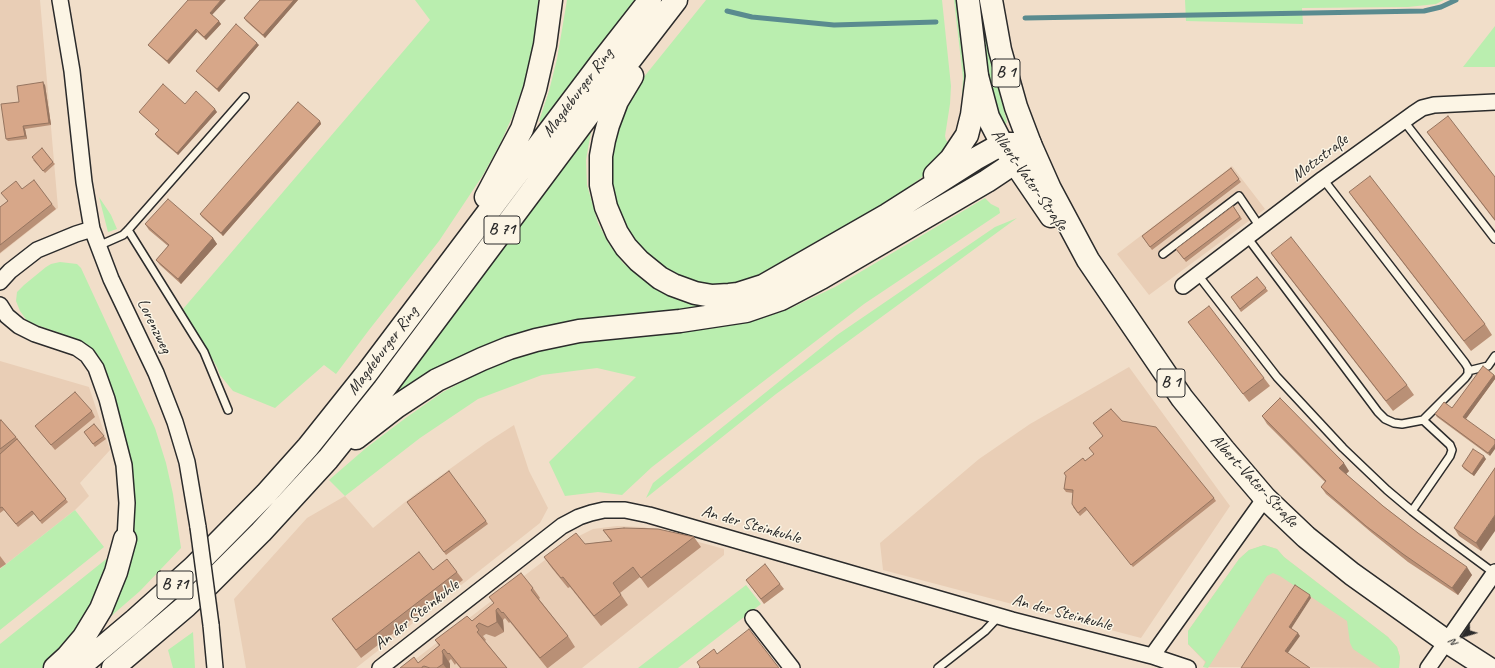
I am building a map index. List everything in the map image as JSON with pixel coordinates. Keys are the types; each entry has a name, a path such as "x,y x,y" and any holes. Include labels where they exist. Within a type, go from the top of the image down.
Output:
{"main road":[{"path":"457,253 522,129 541,67 551,0"},
{"name":"Magdeburger Ring","path":"78,668 194,568 266,494 308,447 341,407 650,0"},
{"name":"Magdeburger Ring","path":"112,668 186,606 207,586 266,527 328,459 384,389 676,0"},
{"path":"679,0 617,100 608,125 601,156 601,185 606,207 613,226 626,247 650,270 673,285 695,293 721,296 738,294 763,286 887,215 975,159 1002,144 1030,144"},
{"name":"Albert-Vater-Straße","path":"968,0 977,76 988,117 1002,144 1049,213 1088,260 1182,398 1265,498 1306,536 1352,574 1446,641 1488,668"},
{"name":"Albert-Vater-Straße","path":"991,0 1005,69 1016,106 1030,144 1050,189 1088,260"},
{"path":"917,195 951,159 967,135 972,115 977,76"},
{"path":"328,459 396,407 427,387 465,366 509,348 536,340 579,331 680,321 746,311 781,299 850,261 987,181 1014,163 1030,144"},
{"path":"56,668 84,637 101,609 116,572 125,539"}],"street":[{"name":"Lorenzweg","path":"60,0 73,79 84,182 92,229 111,279 156,373 175,422 189,470 198,527 216,668"},
{"name":"Motzstraße","path":"1183,286 1323,179 1403,120 1422,108 1434,105 1495,102"},
{"path":"0,282 10,271 37,250 92,229"},
{"path":"0,305 7,316 19,326 35,334 71,345 82,351 92,360 100,376 124,465 127,503 125,539"},
{"path":"1152,656 1265,498"},
{"name":"An der Steinkuhle","path":"380,668 562,526 579,517 604,510 625,510 649,515 999,616 1152,656 1188,668"},
{"path":"1428,668 1495,572"},
{"path":"753,618 792,668"}],"lane":[{"path":"98,246 122,235 128,230 245,97"},
{"path":"1403,120 1495,239"},
{"path":"1247,237 1378,412 1385,419 1394,423 1402,424 1422,420 1465,378 1468,371 1465,363 1323,179"},
{"path":"1163,254 1239,196 1260,227"},
{"path":"128,230 204,352 228,410"},
{"path":"1198,274 1264,360 1300,403 1362,468 1412,511 1495,572"},
{"path":"1468,371 1488,366 1495,356"},
{"path":"1412,511 1450,456 1452,450 1450,445 1422,420"},
{"path":"938,668 985,631 999,616"}],"shaded area":[{"path":"0,0 40,0 58,208 0,254"},
{"path":"1232,166 1265,209 1149,295 1117,254"},
{"path":"0,361 89,387 110,450 80,483 89,496 75,510 0,569"},
{"path":"1129,367 1230,506 1141,638 883,570 880,543 979,459 1030,424"},
{"path":"514,425 529,471 548,508 540,523 356,668 246,668 234,599 307,518 345,496 373,528 415,494 486,443"},
{"path":"617,526 644,527 724,549 724,555 582,668 404,668 571,540 593,529"},
{"path":"1264,545 1277,549 1284,557 1388,637 1397,647 1400,657 1399,668 1203,667 1205,662 1188,644 1188,631 1239,559 1249,550"}],"green space":[{"path":"415,0 542,0 527,75 513,115 501,142 483,175 439,241 336,374 324,365 275,408 233,391 220,375 217,367 183,309 430,20"},
{"path":"567,0 635,0 542,123 539,121 549,91 557,59"},
{"path":"706,0 942,0 951,86 945,136 951,147 921,178 895,197 756,276 726,285 713,285 689,280 670,271 648,256 637,245 621,220 612,192 611,154 622,115 635,88"},
{"path":"954,0 958,0 966,65 967,93 957,132 961,114 963,78"},
{"path":"977,0 981,0 992,64 1007,122 1005,125 1001,122 989,87"},
{"path":"1185,0 1444,0 1436,4 1408,7 1302,8 1303,24 1186,21"},
{"path":"1495,26 1495,67 1463,67"},
{"path":"589,131 591,132 586,160 587,185 598,223 609,244 623,263 650,285 667,295 688,303 699,305 701,308 666,312 401,391 399,388"},
{"path":"99,197 111,215 117,229 108,232"},
{"path":"985,198 991,204 999,208 1000,213 864,304 652,467 622,495 598,492 565,496 549,462 636,377 597,368 542,375 478,399 420,438 345,496 329,480 366,448 407,417 443,392 483,371 527,353 570,342 739,324 766,317 789,309 835,287"},
{"path":"1017,218 776,394 646,498 653,483 837,335 995,227"},
{"path":"60,262 77,264 81,268 155,428 166,463 173,494 181,548 140,591 102,624 133,535 134,527 133,483 121,422 106,370 99,357 93,350 77,339 28,322 20,311 16,301 17,292 24,285 46,267"},
{"path":"75,510 104,547 0,630 0,569"},
{"path":"1264,545 1277,549 1284,557 1388,637 1397,647 1400,657 1399,668 1381,668 1353,649 1350,643 1347,621 1280,576 1273,573 1267,576 1208,668 1203,667 1206,662 1188,644 1188,631 1239,559 1249,550"},
{"path":"115,552 105,580 76,632 53,659 42,668 0,668 0,644"},
{"path":"746,585 761,604 678,668 638,668"},
{"path":"193,632 195,668 173,668 168,650"}],"building":[{"path":"188,0 221,0 210,13 219,21 204,37 196,29 167,61 148,45"},
{"path":"260,0 294,0 263,35 244,18"},
{"path":"236,24 257,43 217,89 196,71"},
{"path":"43,82 49,123 23,126 25,136 6,139 1,104 19,102 17,86"},
{"path":"163,84 185,104 196,91 215,109 177,153 155,134 159,130 139,112"},
{"path":"298,102 320,121 221,233 200,214"},
{"path":"1448,116 1495,177 1495,220 1427,132"},
{"path":"42,148 53,162 43,171 32,157"},
{"path":"1231,168 1239,179 1150,247 1142,236"},
{"path":"1370,176 1485,324 1464,341 1349,192"},
{"path":"34,180 52,204 0,245 0,207 8,201 1,193 16,181 22,189"},
{"path":"168,199 213,238 178,279 156,260 169,245 145,224"},
{"path":"1233,206 1240,217 1184,259 1176,249"},
{"path":"1291,237 1407,385 1386,401 1271,253"},
{"path":"1257,277 1266,288 1240,309 1231,297"},
{"path":"1209,306 1264,378 1243,394 1188,322"},
{"path":"1483,366 1494,375 1463,417 1495,440 1495,444 1488,453 1435,414 1444,402 1452,408"},
{"path":"75,392 92,411 51,445 35,426"},
{"path":"1280,398 1344,463 1339,468 1383,506 1418,533 1467,567 1452,588 1366,526 1321,487 1326,481 1262,416"},
{"path":"1111,409 1122,421 1156,427 1214,498 1131,565 1085,507 1078,513 1072,504 1073,490 1064,489 1066,476 1064,473 1083,458 1085,461 1094,454 1089,448 1103,436 1093,423"},
{"path":"1,420 16,437 0,449 0,421"},
{"path":"94,424 104,436 93,444 84,432"},
{"path":"17,439 66,499 40,521 32,511 16,524 2,507 0,508 0,454"},
{"path":"1473,449 1484,456 1472,474 1462,466"},
{"path":"1495,468 1495,515 1476,543 1454,528"},
{"path":"449,471 486,521 444,552 407,502"},
{"path":"624,528 658,529 694,537 641,578 633,567 613,583 621,595 594,616 563,577 561,578 544,557 576,533 585,544 612,541 603,530"},
{"path":"419,552 433,570 447,559 457,572 356,650 332,619"},
{"path":"765,564 780,584 761,599 746,580"},
{"path":"521,573 533,588 531,590 568,636 540,658 503,612 502,613 498,608 496,610 497,622 488,627 479,623 476,626 479,630 477,632 507,668 461,668 444,649 442,651 443,664 437,668 424,666 422,668 400,668 414,657 418,663 440,645 435,640 467,616 472,621 494,603 489,597"},
{"path":"1295,585 1310,595 1289,627 1298,633 1285,651 1310,668 1241,668"},
{"path":"749,629 779,668 699,668 700,667 697,662 714,649 717,654"}],"waterway":[{"path":"1025,18 1424,11 1441,7 1456,0"},
{"path":"727,11 752,17 834,25 936,22"}]}
